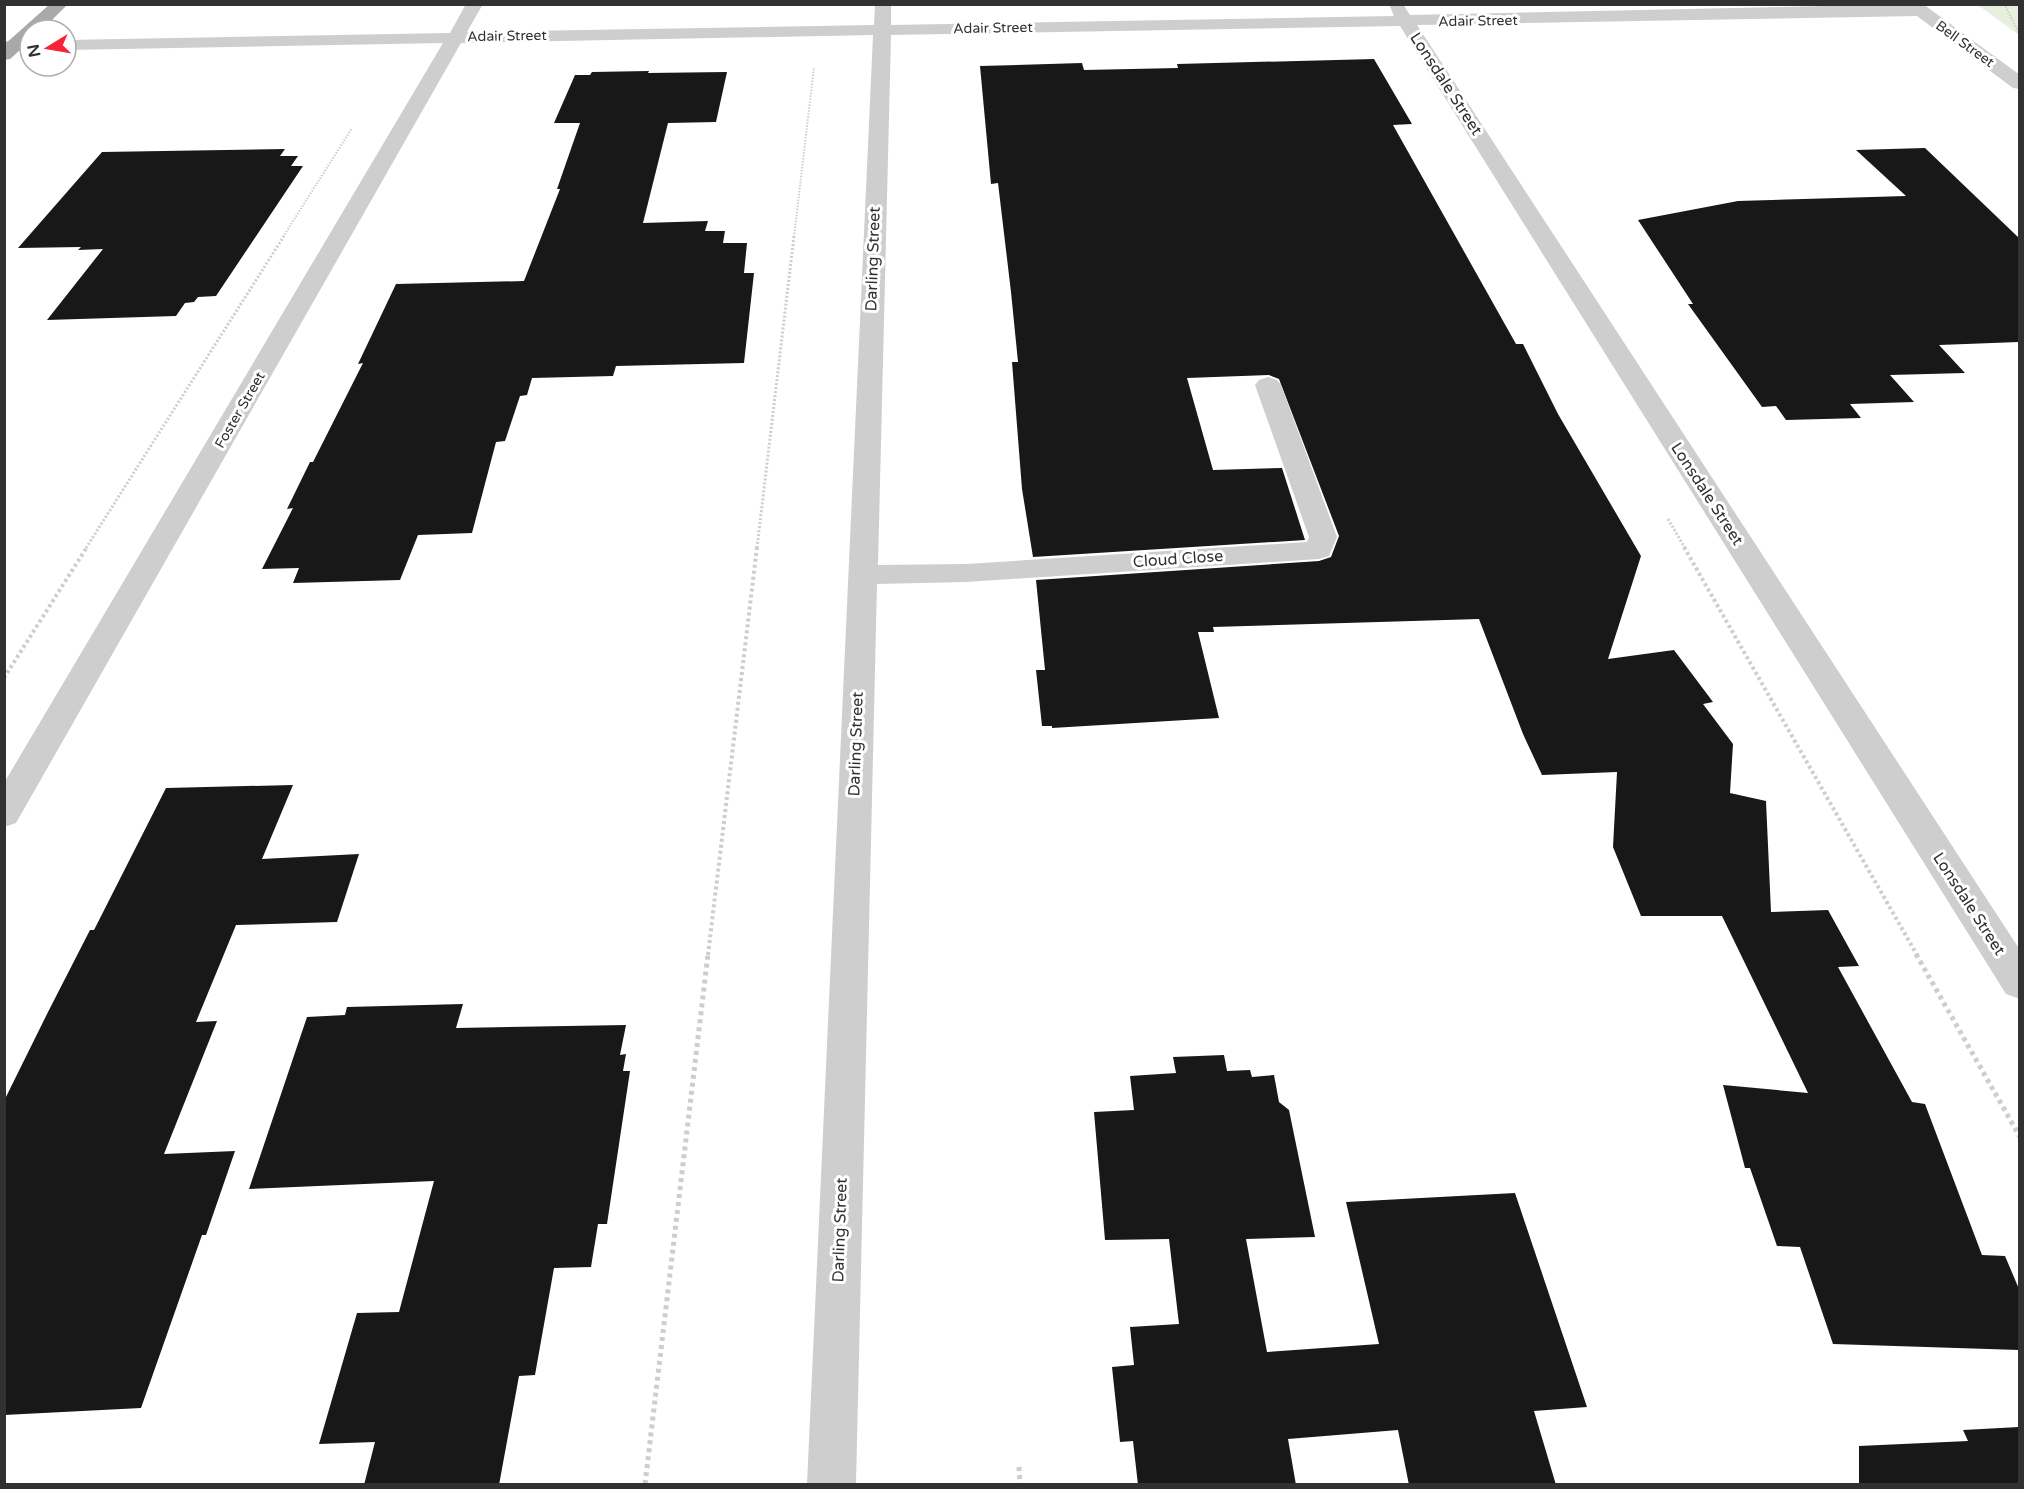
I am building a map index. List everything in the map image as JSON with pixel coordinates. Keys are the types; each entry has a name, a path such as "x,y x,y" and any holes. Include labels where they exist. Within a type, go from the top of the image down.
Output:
{"main road":[{"path":"45,18 60,4"}],"street":[{"name":"Foster Street","path":"4,814 475,4"},
{"name":"Adair Street","path":"78,45 457,36 882,17 1915,8"},
{"name":"Bell Street","path":"1915,8 2019,84"},
{"name":"Lonsdale Street","path":"1401,13 2019,983"},
{"name":"Darling Street","path":"831,1485 882,17"},
{"name":"Cloud Close","path":"861,575 966,573 1319,550 1323,537 1268,385"}],"path":[{"path":"2004,4 2019,34"},
{"path":"645,1485 815,59"},
{"path":"4,678 354,126"},
{"path":"1665,515 2019,1137"},
{"path":"1019,1467 1020,1485"}],"green space":[{"path":"1978,5 2019,5 2019,35"}],"building":[{"path":"1374,59 1412,124 1393,125 1516,344 1523,344 1558,414 1641,556 1608,659 1674,650 1713,702 1703,704 1733,744 1730,793 1766,801 1771,912 1828,910 1859,966 1838,967 1912,1102 1925,1104 1982,1255 2005,1256 2019,1289 2019,1350 1833,1344 1800,1247 1777,1246 1750,1168 1745,1168 1723,1085 1808,1093 1722,916 1641,916 1613,847 1617,772 1542,775 1523,734 1479,619 1213,627 1214,632 1198,632 1219,718 1052,728 1052,726 1042,726 1036,670 1045,670 1036,580 1319,561 1331,557 1339,536 1279,379 1269,375 1187,378 1213,470 1282,468 1305,540 1033,557 1022,489 1012,362 1018,362 1011,292 998,183 991,184 980,66 1082,63 1084,70 1178,68 1177,64"},
{"path":"649,71 648,73 727,72 716,122 668,123 643,223 708,221 705,231 725,231 723,243 747,243 744,273 754,273 744,363 616,366 613,376 532,378 527,395 520,396 505,441 496,442 472,533 418,535 400,580 293,583 299,568 262,569 293,508 287,509 310,462 313,462 363,363 358,364 396,284 524,281 560,189 557,189 580,123 554,123 575,75 590,75 592,72"},
{"path":"1925,148 2019,238 2019,342 1939,345 1965,373 1890,375 1914,402 1850,404 1861,418 1786,420 1776,406 1762,407 1688,304 1693,304 1638,220 1738,201 1906,196 1856,150"},
{"path":"285,149 280,156 298,156 291,166 303,166 216,296 198,297 194,302 185,303 176,316 47,320 103,249 18,248 102,152"},
{"path":"293,785 262,859 359,854 337,922 236,925 196,1022 217,1021 164,1154 235,1151 206,1235 202,1235 141,1408 4,1415 4,1101 90,930 94,930 166,788"},
{"path":"463,1004 456,1028 626,1025 620,1055 626,1054 623,1071 630,1071 607,1224 598,1224 591,1267 554,1268 535,1375 519,1376 499,1485 364,1485 375,1442 319,1444 357,1313 399,1312 434,1181 249,1189 307,1017 345,1015 347,1007"},
{"path":"1224,1055 1227,1071 1250,1070 1252,1077 1274,1075 1279,1102 1289,1110 1315,1237 1246,1239 1267,1352 1379,1344 1346,1202 1515,1193 1587,1407 1534,1411 1556,1485 1409,1485 1398,1430 1288,1439 1296,1485 1138,1485 1133,1441 1120,1442 1112,1367 1134,1365 1130,1327 1179,1324 1169,1239 1105,1240 1094,1112 1134,1110 1130,1076 1176,1073 1173,1057"},
{"path":"2019,1427 2019,1485 1859,1485 1859,1446 1968,1441 1963,1430"}]}
